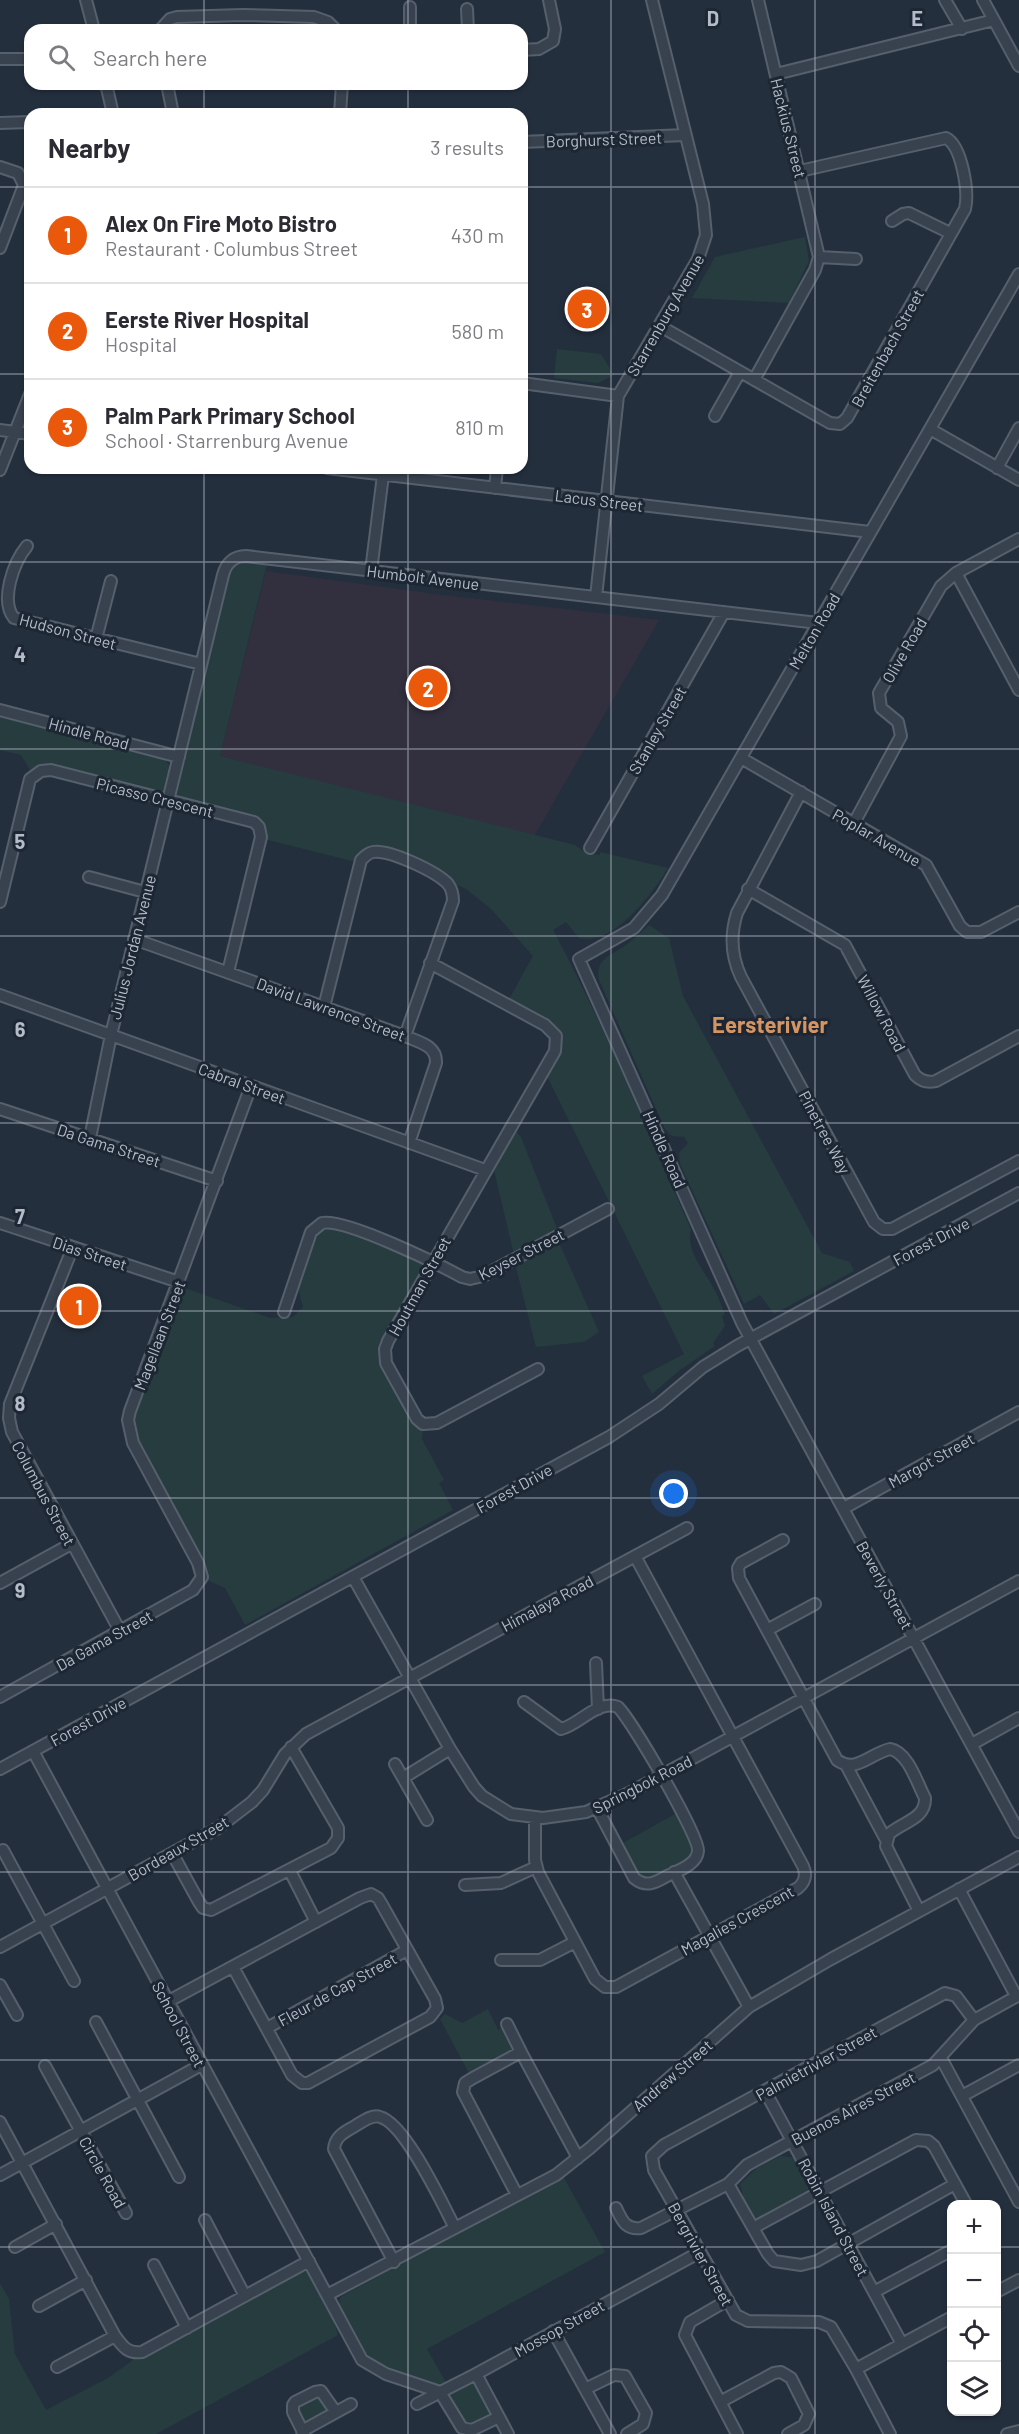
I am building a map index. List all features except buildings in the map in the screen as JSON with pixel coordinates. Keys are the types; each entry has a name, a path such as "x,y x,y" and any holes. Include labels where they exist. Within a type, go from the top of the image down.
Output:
{"street":[{"path":"87,0 93,24"},
{"path":"528,50 539,49 552,41 555,29 549,0"},
{"name":"Starrenburg Avenue","path":"596,597 618,396 698,259 706,235 703,204 652,0"},
{"name":"Hackius Street","path":"758,0 819,257"},
{"path":"945,0 962,29"},
{"path":"983,0 1019,66"},
{"path":"410,8 410,24"},
{"path":"467,9 468,24"},
{"path":"165,24 170,19 177,17 243,15 314,17 330,24"},
{"path":"776,74 994,20"},
{"path":"0,59 24,59"},
{"path":"107,90 112,108"},
{"path":"168,90 172,108"},
{"path":"340,108 342,90"},
{"path":"0,123 24,122"},
{"name":"Borghurst Street","path":"528,142 686,135"},
{"name":"Breitenbach Street","path":"660,326 830,423 840,424 844,421 965,209 967,197 956,149 946,138 800,171"},
{"path":"0,167 18,173 24,185 0,248"},
{"path":"892,221 909,213 950,233"},
{"path":"754,380 815,270 819,257 856,259"},
{"name":"Melton Road","path":"579,959 625,935 653,907 1019,274"},
{"path":"716,416 740,372"},
{"path":"528,384 618,396"},
{"path":"0,470 24,409"},
{"path":"930,429 1019,480"},
{"path":"997,468 1019,429"},
{"path":"0,430 24,433"},
{"path":"371,571 383,474"},
{"name":"Lacus Street","path":"383,474 870,532"},
{"path":"495,488 496,474"},
{"name":"Olive Road","path":"854,823 901,736 898,722 881,708 879,693 941,586 956,573 1019,539"},
{"name":"Hudson Street","path":"27,546 16,560 3,598 8,613 18,620 201,664"},
{"name":"Humbolt Avenue","path":"179,757 224,570 233,560 246,556 818,623"},
{"path":"956,573 1019,690"},
{"path":"96,639 111,581"},
{"name":"Stanley Street","path":"590,848 724,612"},
{"name":"Hindle Road","path":"0,710 179,757"},
{"name":"Julius Jordan Avenue","path":"90,1138 111,1035 179,757"},
{"name":"Poplar Avenue","path":"741,758 926,865 960,926 967,932 981,932 1019,912"},
{"name":"Picasso Crescent","path":"0,902 3,881 30,779 37,772 51,770 254,822 259,827 261,837 228,972"},
{"path":"748,890 801,792"},
{"path":"324,1007 360,864 368,854 377,852 408,860 441,879 451,889 453,902 405,1036"},
{"path":"89,878 145,892"},
{"name":"Willow Road","path":"748,890 845,945 915,1075 921,1080 936,1081 1019,1036"},
{"name":"Pinetree Way","path":"748,890 737,913 732,932 737,969 876,1225 888,1230 897,1227 1019,1161"},
{"name":"David Lawrence Street","path":"134,939 431,1047 437,1059 409,1143"},
{"name":"Hindle Road","path":"579,959 751,1339"},
{"name":"Houtman Street","path":"430,963 545,1025 556,1036 555,1051 433,1261 385,1349 386,1363 417,1419 423,1424 437,1423 538,1369"},
{"name":"Cabral Street","path":"0,995 485,1170"},
{"name":"Magellaan Street","path":"202,1577 198,1563 133,1443 128,1420 251,1086"},
{"name":"Da Gama Street","path":"0,1109 217,1181"},
{"name":"Forest Drive","path":"0,1769 609,1437 659,1404 703,1367 1019,1193"},
{"name":"Keyser Street","path":"284,1312 312,1232 322,1223 337,1224 433,1261 462,1277 477,1278 608,1209"},
{"name":"Dias Street","path":"0,1223 180,1282"},
{"name":"Columbus Street","path":"73,1247 10,1404 9,1418 12,1432 120,1631"},
{"name":"Beverly Street","path":"751,1339 1019,1832"},
{"name":"Margot Street","path":"844,1508 1019,1412"},
{"name":"Himalaya Road","path":"320,1726 687,1528"},
{"path":"783,1540 741,1563 738,1568 739,1578 837,1760 846,1765 855,1765 890,1749 895,1749 903,1756 925,1798 925,1804 922,1813 893,1830 886,1840"},
{"path":"0,1583 71,1544"},
{"name":"Magalies Crescent","path":"535,1818 536,1867 598,1982 605,1987 612,1988 798,1888 805,1877 803,1866 635,1556"},
{"name":"Springbok Road","path":"353,1576 408,1678 474,1788 504,1811 535,1818 563,1817 597,1808 1019,1581"},
{"name":"Da Gama Street","path":"0,1697 193,1590 202,1577"},
{"path":"767,1630 815,1604"},
{"path":"596,1663 598,1709"},
{"path":"524,1702 561,1729 598,1709 610,1705 618,1707 661,1775 698,1847 698,1854 694,1861 652,1884 637,1881 597,1808"},
{"path":"972,1744 1019,1718"},
{"name":"Bordeaux Street","path":"0,1947 218,1828 252,1802 291,1747 320,1726"},
{"path":"172,1853 199,1902 207,1910 216,1910 331,1848 336,1843 339,1833 315,1786 291,1747"},
{"path":"403,1778 450,1749"},
{"name":"School Street","path":"33,1751 362,2360 386,2374 440,2392"},
{"path":"395,1764 427,1820"},
{"path":"846,1765 886,1840 888,1852 919,1911"},
{"path":"3,1850 74,1981"},
{"name":"Andrew Street","path":"327,2295 394,2262 556,2175 749,2007 1019,1857"},
{"path":"465,1885 501,1883 536,1867"},
{"path":"290,1871 316,1922"},
{"path":"674,1872 749,2007"},
{"path":"959,1889 1018,1995"},
{"path":"167,2002 360,1898 371,1894 378,1898 436,2002 436,2011 430,2017 308,2083 302,2083 292,2075 233,1967"},
{"path":"501,1960 540,1960 575,1942"},
{"name":"Fleur de Cap Street","path":"267,2028 407,1950"},
{"path":"0,1985 16,2015"},
{"name":"Palmietrivier Street","path":"652,2156 664,2145 945,1993 956,1996 974,2020"},
{"name":"Buenos Aires Street","path":"616,2208 624,2224 637,2229 728,2184 747,2165 933,2065 974,2020 1018,1995"},
{"path":"96,2022 179,2177"},
{"path":"507,2024 578,2158"},
{"path":"517,2195 463,2092 465,2083 521,2052"},
{"path":"941,2058 1019,2202"},
{"name":"Circle Road","path":"0,2175 201,2065"},
{"name":"Circle Road","path":"45,2066 126,2213"},
{"path":"962,2096 1018,2068"},
{"name":"Robin Island Street","path":"765,2091 902,2344"},
{"path":"394,2262 334,2148 338,2136 368,2119 378,2116 387,2120 408,2144 455,2228"},
{"path":"0,2122 115,2336 126,2350 139,2353 309,2261"},
{"path":"753,2228 916,2140 928,2141 934,2146 963,2200"},
{"name":"Bergrivier Street","path":"652,2156 654,2170 736,2315 744,2320 826,2324 835,2331 890,2434"},
{"path":"728,2184 774,2261 789,2265 810,2264 955,2184"},
{"path":"205,2220 245,2296"},
{"path":"15,2247 56,2224"},
{"name":"Mossop Street","path":"417,2404 700,2252"},
{"path":"874,2292 947,2252"},
{"path":"154,2265 187,2328"},
{"path":"39,2306 86,2280"},
{"path":"1001,2289 1019,2280"},
{"path":"728,2300 690,2322 685,2335 737,2434"},
{"path":"856,2369 947,2319"},
{"path":"553,2331 610,2434"},
{"path":"57,2367 115,2336"},
{"path":"720,2402 774,2373 785,2373 791,2378 809,2414 804,2425 788,2434"},
{"path":"476,2374 508,2434"},
{"path":"585,2389 614,2375 625,2376 646,2413 643,2424 627,2434"},
{"path":"335,2411 321,2391 295,2402 292,2409 303,2432 335,2411 351,2404"},
{"path":"440,2392 462,2428 472,2430 499,2417"},
{"path":"1007,2434 1019,2431"}],"shaded area":[{"path":"266,571 442,595 659,620 534,836 220,756"}],"green space":[{"path":"805,237 809,261 789,303 692,298 715,257"},
{"path":"557,349 601,354 614,375 598,383 554,378"},
{"path":"245,562 267,564 220,756 575,845 586,853 600,855 600,852 668,868 653,891 631,916 605,934 592,939 579,938 566,922 553,930 625,1078 691,1229 693,1252 715,1290 725,1314 722,1316 725,1326 713,1343 715,1346 680,1370 652,1394 642,1376 684,1354 547,1076 560,1050 561,1041 558,1032 535,1013 508,1001 533,956 491,909 466,889 379,849 356,862 264,839 264,831 179,799 177,794 228,575 234,567"},
{"path":"0,715 164,758 171,768 165,792 162,794 40,767 31,772 21,755 0,750"},
{"path":"649,925 669,938 683,996 822,1253 850,1262 854,1271 774,1314 760,1295 744,1304 680,1164 679,1153 688,1143 684,1137 672,1136 665,1129 599,980 599,968 604,960"},
{"path":"515,1130 521,1137 558,1231 514,1255 493,1166"},
{"path":"332,1227 417,1257 422,1264 423,1274 382,1344 423,1429 422,1439 444,1480 439,1483 453,1510 245,1625 225,1588 207,1580 206,1567 136,1436 134,1416 179,1286 270,1318 293,1317 303,1307 297,1284 317,1230"},
{"path":"558,1240 599,1332 584,1342 536,1347 515,1263"},
{"path":"677,1813 695,1848 690,1859 651,1881 639,1876 621,1844"},
{"path":"488,2009 498,2030 506,2026 514,2050 470,2075 440,2019 445,2014 462,2023"},
{"path":"781,2156 797,2158 812,2189 761,2220 757,2219 749,2211 742,2198 740,2184 757,2168"},
{"path":"563,2176 605,2252 427,2349 447,2384 434,2386 373,2363 360,2346 340,2308 339,2300 342,2296"},
{"path":"298,2272 311,2273 331,2309 338,2335 156,2434 0,2434 0,2283 9,2299 15,2354 46,2410 108,2378 137,2357"},
{"path":"473,2381 476,2382 492,2414 468,2427 448,2394"},
{"path":"316,2396 324,2396 329,2406 327,2411 307,2423 301,2421 296,2410 298,2406"}],"place":[{"name":"Palm Park Primary School","path":"587,309"},
{"name":"Eerste River Hospital","path":"428,688"},
{"name":"Alex On Fire Moto Bistro","path":"79,1306"}],"district":[{"name":"Eersterivier","path":"770,1024"}]}
